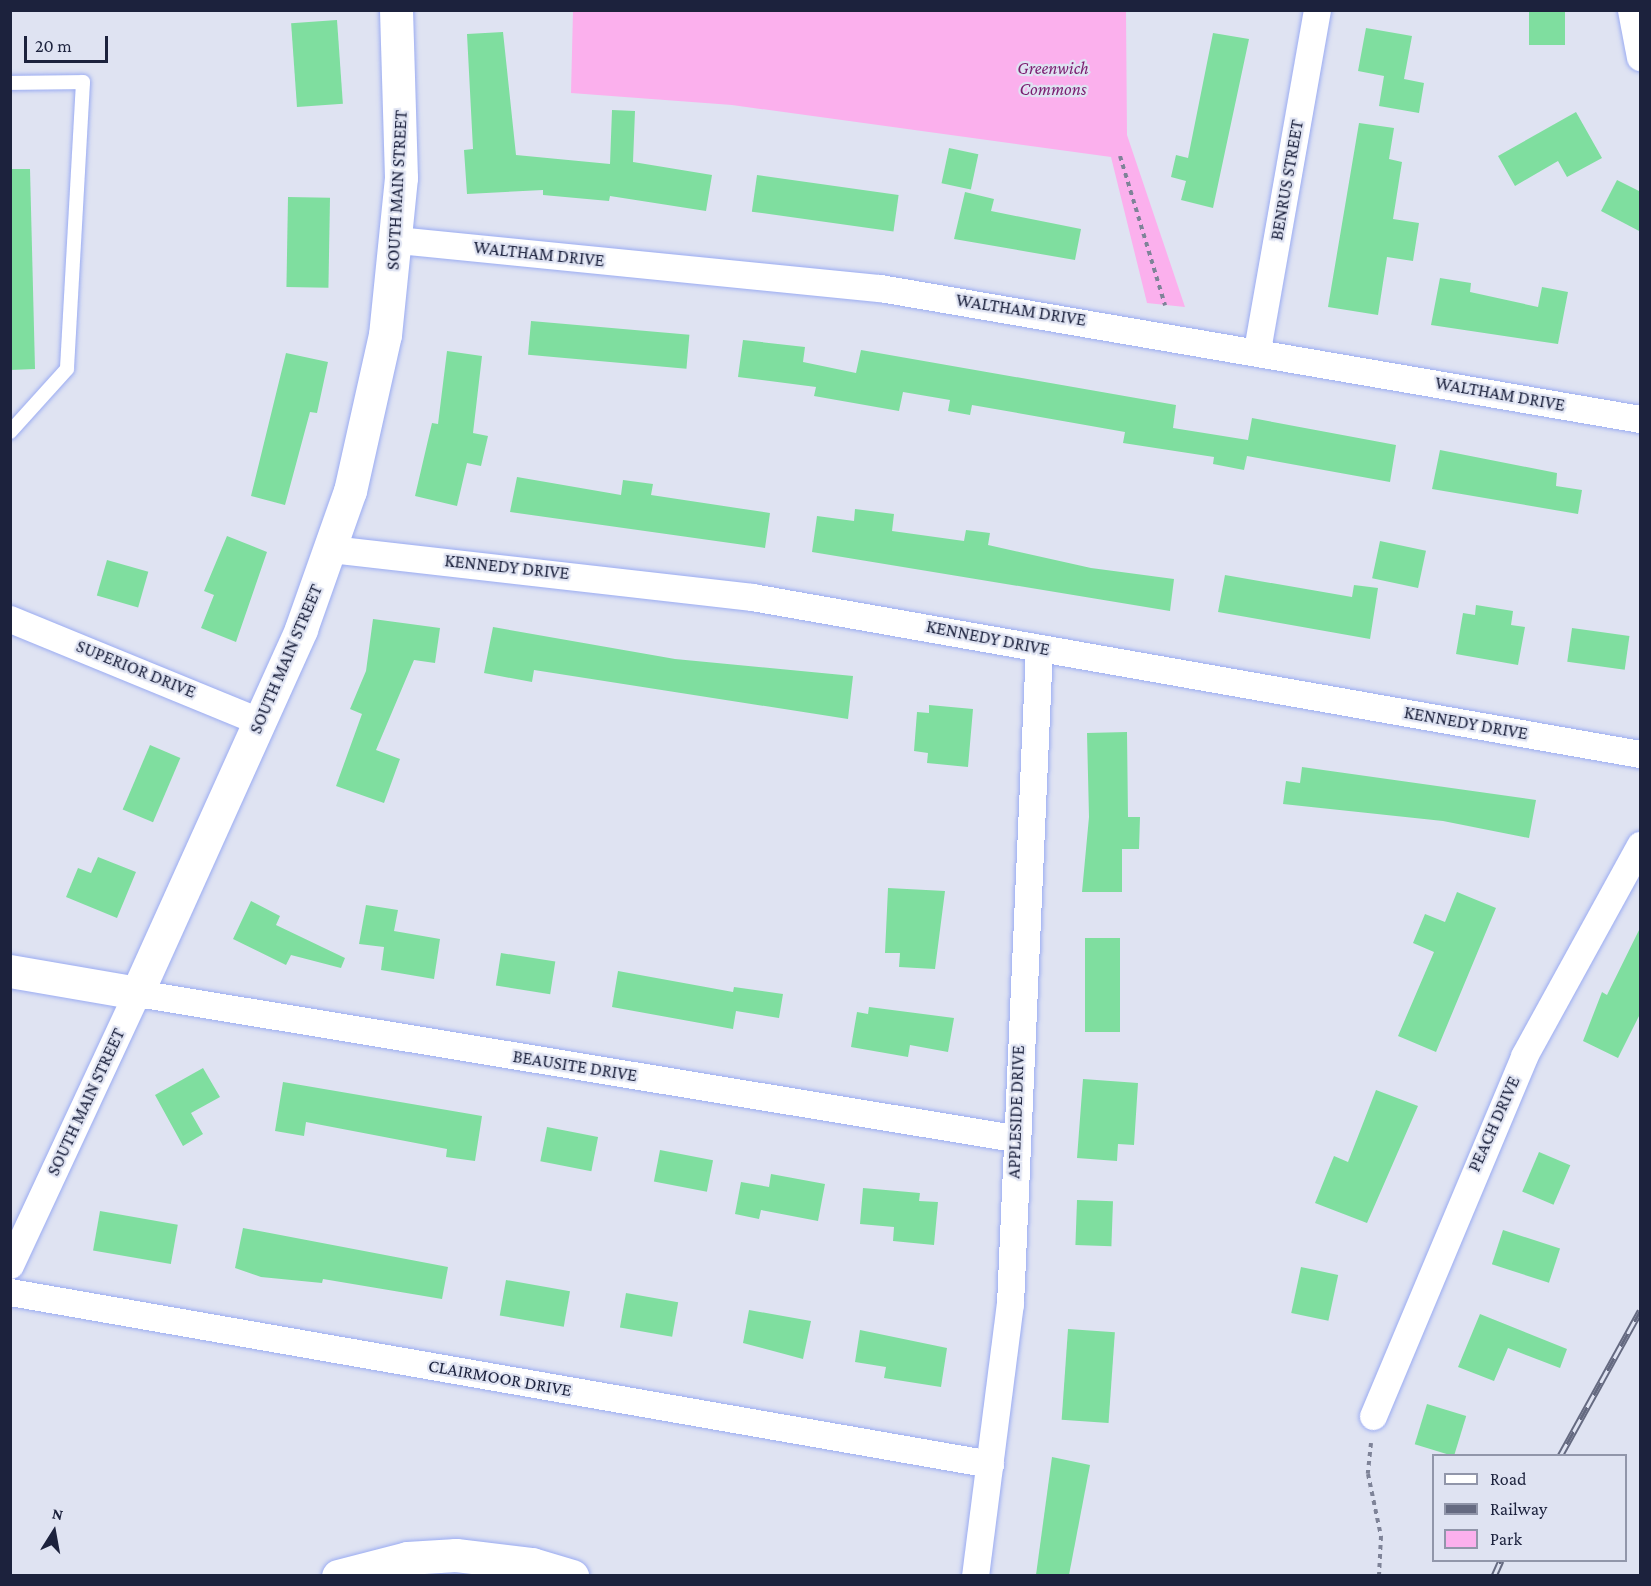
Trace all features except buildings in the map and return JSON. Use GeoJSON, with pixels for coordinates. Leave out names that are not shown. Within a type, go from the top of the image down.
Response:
{"type":"FeatureCollection","features":[{"type":"Feature","properties":{"kind":"main road","name":"SOUTH MAIN STREET"},"geometry":{"type":"LineString","coordinates":[[137,993],[261,722],[331,549],[363,438],[397,240],[403,117],[396,10]]}},
{"type":"Feature","properties":{"kind":"main road"},"geometry":{"type":"LineString","coordinates":[[10,972],[137,993]]}},
{"type":"Feature","properties":{"kind":"main road"},"geometry":{"type":"LineString","coordinates":[[338,1575],[407,1558],[456,1555],[532,1564],[572,1575]]}},
{"type":"Feature","properties":{"kind":"street","name":"BENRUS STREET"},"geometry":{"type":"LineString","coordinates":[[1257,350],[1317,10]]}},
{"type":"Feature","properties":{"kind":"street"},"geometry":{"type":"LineString","coordinates":[[1632,10],[1641,57]]}},
{"type":"Feature","properties":{"kind":"street","name":"WALTHAM DRIVE"},"geometry":{"type":"LineString","coordinates":[[397,240],[880,288],[1257,350],[1641,419]]}},
{"type":"Feature","properties":{"kind":"street","name":"KENNEDY DRIVE"},"geometry":{"type":"LineString","coordinates":[[331,549],[752,597],[1641,754]]}},
{"type":"Feature","properties":{"kind":"street","name":"SUPERIOR DRIVE"},"geometry":{"type":"LineString","coordinates":[[10,619],[261,722]]}},
{"type":"Feature","properties":{"kind":"street","name":"APPLESIDE DRIVE"},"geometry":{"type":"LineString","coordinates":[[975,1575],[1010,1304],[1014,1138],[1039,648]]}},
{"type":"Feature","properties":{"kind":"street","name":"PEACH DRIVE"},"geometry":{"type":"LineString","coordinates":[[1373,1416],[1524,1056],[1641,845]]}},
{"type":"Feature","properties":{"kind":"street","name":"BEAUSITE DRIVE"},"geometry":{"type":"LineString","coordinates":[[137,993],[1014,1138]]}},
{"type":"Feature","properties":{"kind":"street","name":"SOUTH MAIN STREET"},"geometry":{"type":"LineString","coordinates":[[10,1265],[137,993]]}},
{"type":"Feature","properties":{"kind":"street","name":"CLAIRMOOR DRIVE"},"geometry":{"type":"LineString","coordinates":[[10,1292],[990,1464]]}},
{"type":"Feature","properties":{"kind":"lane"},"geometry":{"type":"LineString","coordinates":[[10,83],[83,82],[67,369],[10,432]]}},
{"type":"Feature","properties":{"kind":"path"},"geometry":{"type":"LineString","coordinates":[[1120,156],[1165,305]]}},
{"type":"Feature","properties":{"kind":"path"},"geometry":{"type":"LineString","coordinates":[[1373,1416],[1368,1474],[1381,1536],[1378,1575]]}},
{"type":"Feature","properties":{"kind":"green space","name":"Greenwich Commons"},"geometry":{"type":"Polygon","coordinates":[[[573,11],[1126,11],[1127,135],[1185,307],[1147,303],[1111,157],[732,105],[571,93],[573,11]]]}},
{"type":"Feature","properties":{"kind":"railway"},"geometry":{"type":"LineString","coordinates":[[1561,1454],[1640,1311]]}},
{"type":"Feature","properties":{"kind":"railway"},"geometry":{"type":"LineString","coordinates":[[1494,1576],[1500,1562]]}}]}
